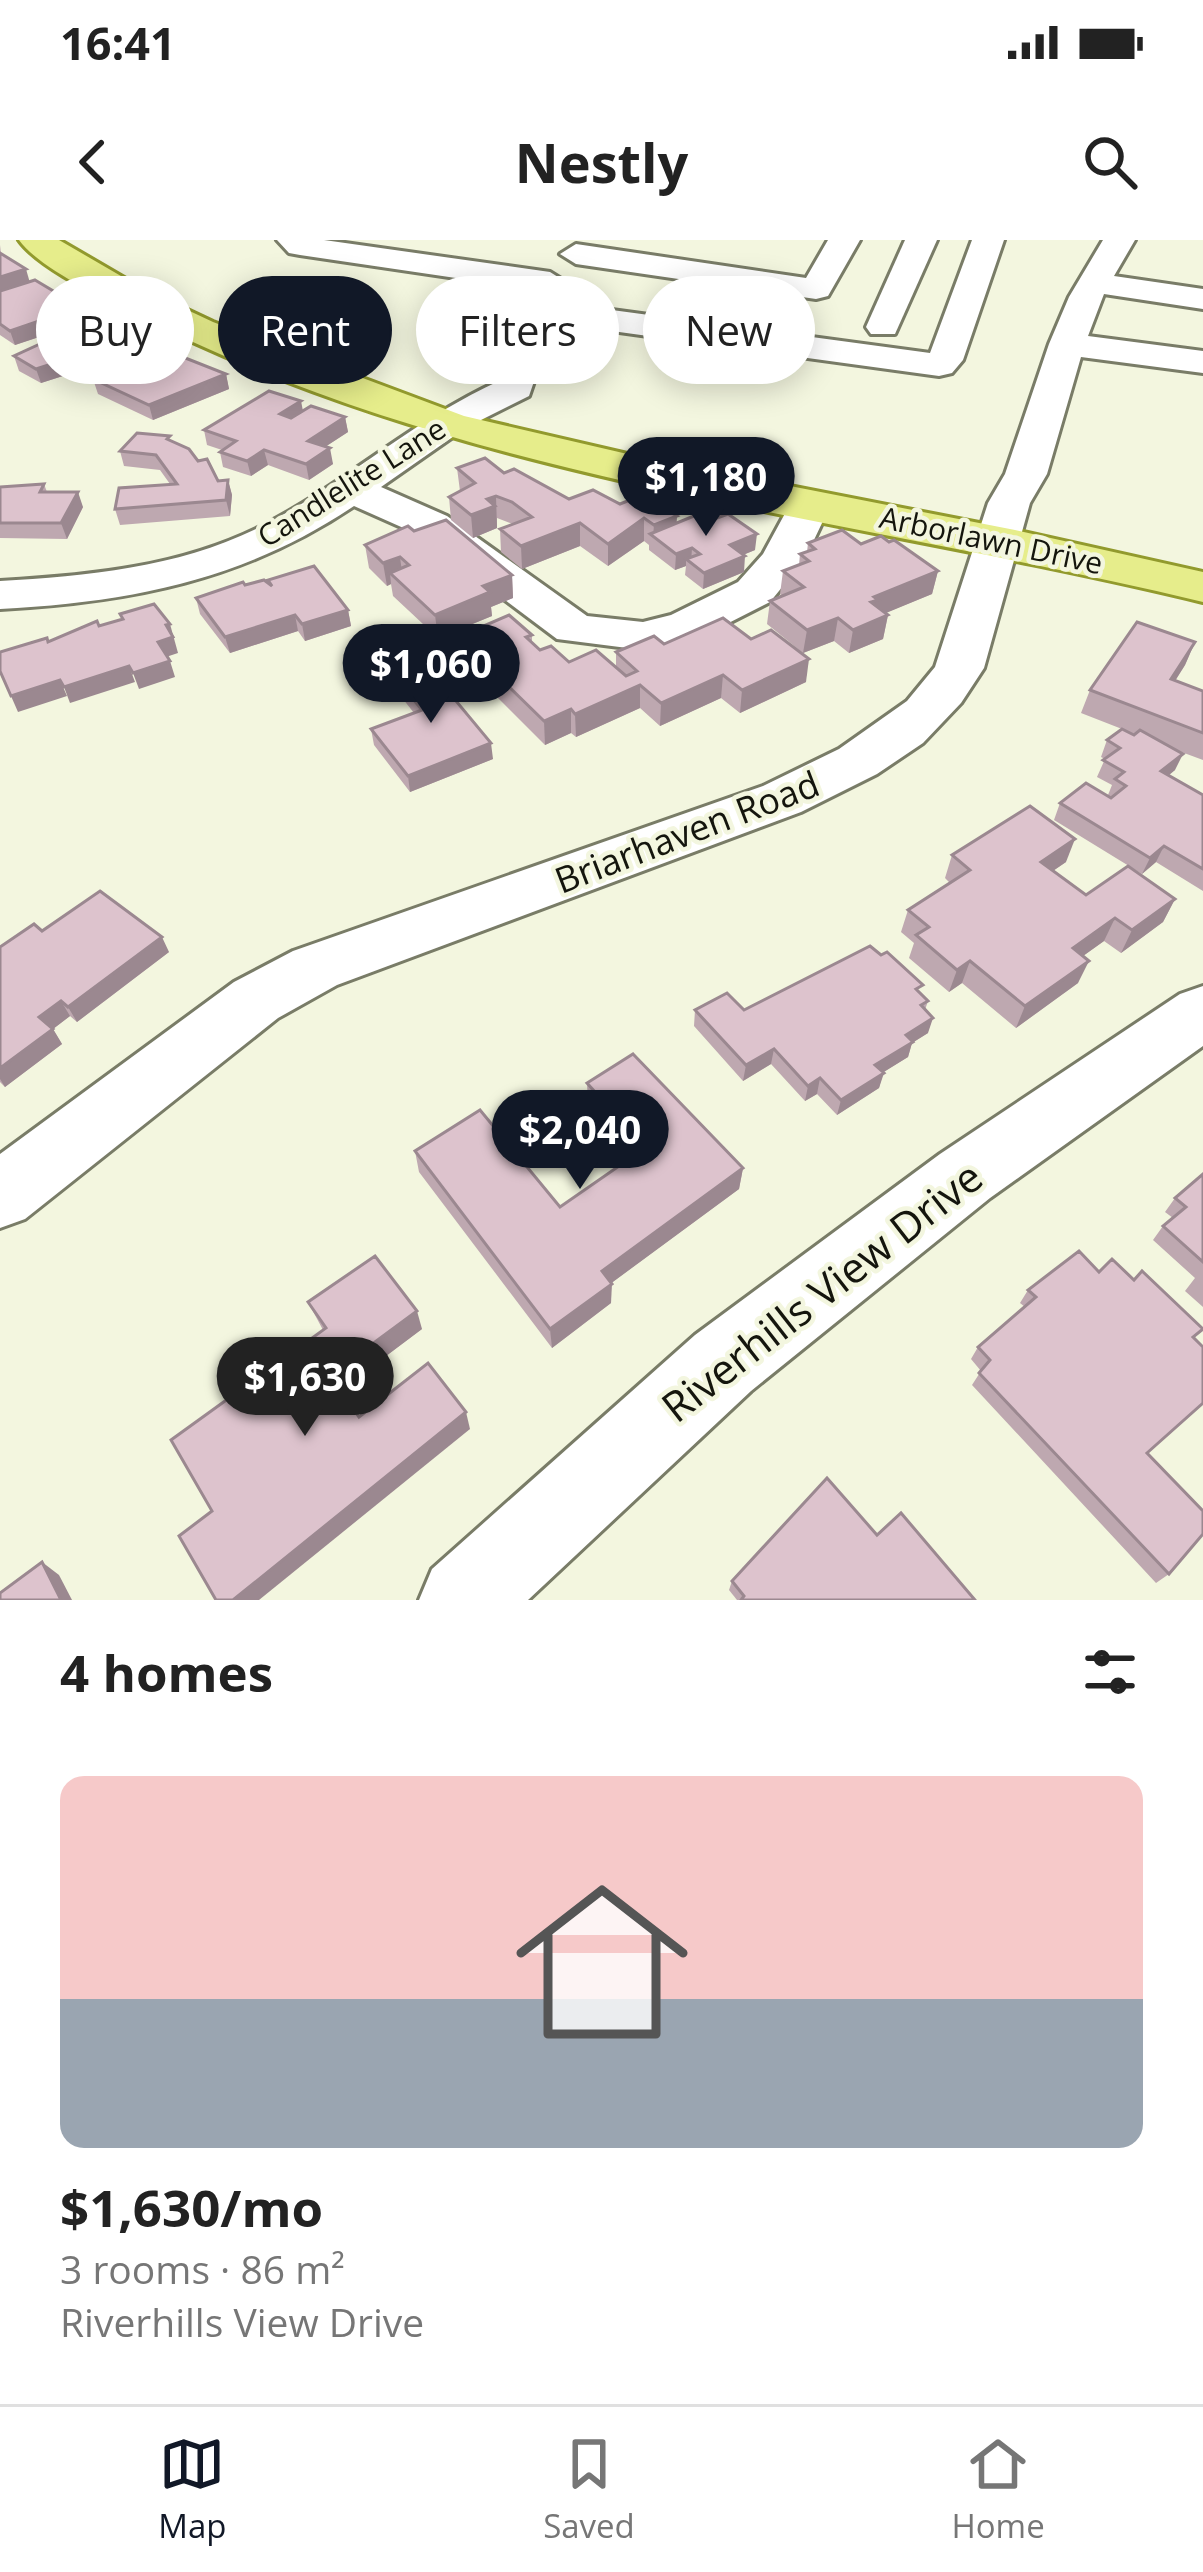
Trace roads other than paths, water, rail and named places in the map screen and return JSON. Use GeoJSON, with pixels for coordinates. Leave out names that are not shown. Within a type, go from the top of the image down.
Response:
{"type":"FeatureCollection","features":[{"type":"Feature","properties":{"kind":"main road","name":"Arborlawn Drive"},"geometry":{"type":"LineString","coordinates":[[36,240],[130,299],[259,356],[446,424],[678,479],[810,504],[1005,522],[1126,526]]}},
{"type":"Feature","properties":{"kind":"main road","name":"Arborlawn Drive"},"geometry":{"type":"LineString","coordinates":[[102,240],[178,280],[288,328],[488,399],[1005,522],[1203,587]]}},
{"type":"Feature","properties":{"kind":"street"},"geometry":{"type":"LineString","coordinates":[[292,240],[300,246],[444,276]]}},
{"type":"Feature","properties":{"kind":"street"},"geometry":{"type":"LineString","coordinates":[[561,276],[583,247],[816,289],[844,240]]}},
{"type":"Feature","properties":{"kind":"street"},"geometry":{"type":"LineString","coordinates":[[883,327],[921,240]]}},
{"type":"Feature","properties":{"kind":"street"},"geometry":{"type":"LineString","coordinates":[[619,310],[927,366],[945,360],[988,240]]}},
{"type":"Feature","properties":{"kind":"street","name":"Briarhaven Road"},"geometry":{"type":"LineString","coordinates":[[0,1196],[256,1000],[315,968],[699,832],[824,781],[880,749],[946,692],[959,668],[1067,344],[1119,240]]}},
{"type":"Feature","properties":{"kind":"street"},"geometry":{"type":"LineString","coordinates":[[1094,283],[1203,299]]}},
{"type":"Feature","properties":{"kind":"street"},"geometry":{"type":"LineString","coordinates":[[619,304],[953,336]]}},
{"type":"Feature","properties":{"kind":"street"},"geometry":{"type":"LineString","coordinates":[[1067,344],[1203,362]]}},
{"type":"Feature","properties":{"kind":"street","name":"Candlelite Lane"},"geometry":{"type":"LineString","coordinates":[[0,595],[48,593],[177,570],[278,536],[446,424],[517,384]]}},
{"type":"Feature","properties":{"kind":"street"},"geometry":{"type":"LineString","coordinates":[[349,488],[432,525],[574,629],[643,636],[686,626],[754,592],[783,559],[810,504]]}},
{"type":"Feature","properties":{"kind":"street","name":"Riverhills View Drive"},"geometry":{"type":"LineString","coordinates":[[464,1600],[722,1363],[965,1176],[1203,1012]]}}]}
